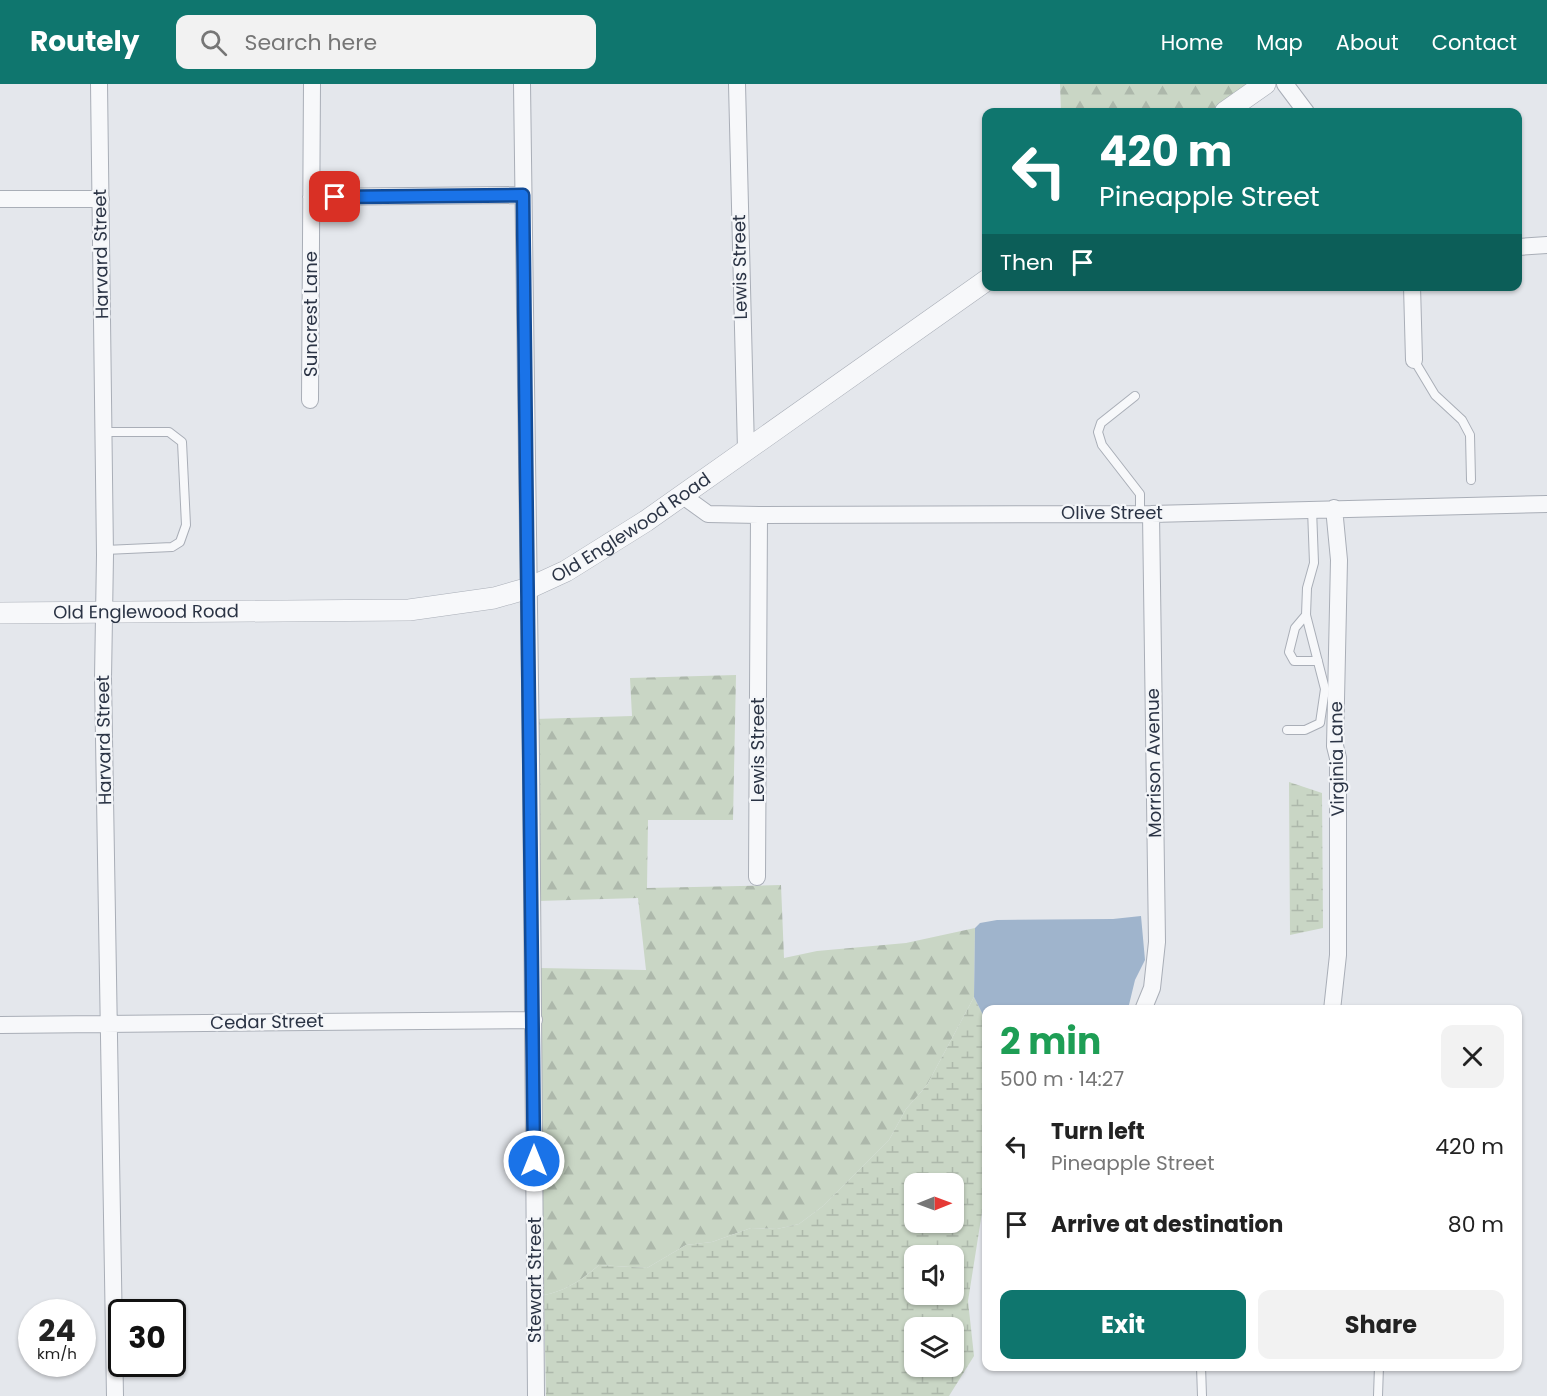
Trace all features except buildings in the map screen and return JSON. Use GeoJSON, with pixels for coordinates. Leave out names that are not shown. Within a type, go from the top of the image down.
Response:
{"type":"FeatureCollection","features":[{"type":"Feature","properties":{"kind":"street","name":"Harvard Street"},"geometry":{"type":"LineString","coordinates":[[99,84],[108,1025],[115,1396]]}},
{"type":"Feature","properties":{"kind":"street","name":"Suncrest Lane"},"geometry":{"type":"LineString","coordinates":[[310,400],[312,84]]}},
{"type":"Feature","properties":{"kind":"street","name":"Stewart Street"},"geometry":{"type":"LineString","coordinates":[[522,84],[534,1020],[536,1396]]}},
{"type":"Feature","properties":{"kind":"street","name":"Lewis Street"},"geometry":{"type":"LineString","coordinates":[[737,84],[746,450]]}},
{"type":"Feature","properties":{"kind":"street"},"geometry":{"type":"LineString","coordinates":[[1231,108],[1265,84]]}},
{"type":"Feature","properties":{"kind":"street"},"geometry":{"type":"LineString","coordinates":[[1285,84],[1303,108]]}},
{"type":"Feature","properties":{"kind":"street"},"geometry":{"type":"LineString","coordinates":[[311,197],[523,195]]}},
{"type":"Feature","properties":{"kind":"street"},"geometry":{"type":"LineString","coordinates":[[0,199],[100,200]]}},
{"type":"Feature","properties":{"kind":"street"},"geometry":{"type":"LineString","coordinates":[[1522,247],[1547,245]]}},
{"type":"Feature","properties":{"kind":"street","name":"Old Englewood Road"},"geometry":{"type":"LineString","coordinates":[[0,613],[409,610],[494,598],[528,588],[566,571],[683,496],[982,284]]}},
{"type":"Feature","properties":{"kind":"street"},"geometry":{"type":"LineString","coordinates":[[1412,291],[1414,360]]}},
{"type":"Feature","properties":{"kind":"street","name":"Olive Street"},"geometry":{"type":"LineString","coordinates":[[683,496],[708,514],[759,515],[1146,514],[1547,504]]}},
{"type":"Feature","properties":{"kind":"street","name":"Virginia Lane"},"geometry":{"type":"LineString","coordinates":[[1333,1005],[1338,955],[1338,758],[1335,746],[1339,560],[1334,508]]}},
{"type":"Feature","properties":{"kind":"street","name":"Morrison Avenue"},"geometry":{"type":"LineString","coordinates":[[1145,1005],[1152,988],[1157,942],[1146,514]]}},
{"type":"Feature","properties":{"kind":"street","name":"Lewis Street"},"geometry":{"type":"LineString","coordinates":[[757,877],[759,515]]}},
{"type":"Feature","properties":{"kind":"street","name":"Cedar Street"},"geometry":{"type":"LineString","coordinates":[[0,1025],[534,1020]]}},
{"type":"Feature","properties":{"kind":"lane"},"geometry":{"type":"LineString","coordinates":[[1414,360],[1435,395],[1462,420],[1470,435],[1471,480]]}},
{"type":"Feature","properties":{"kind":"lane"},"geometry":{"type":"LineString","coordinates":[[1135,396],[1101,423],[1098,432],[1102,445],[1140,494],[1146,514]]}},
{"type":"Feature","properties":{"kind":"lane"},"geometry":{"type":"LineString","coordinates":[[104,432],[169,432],[182,442],[186,525],[180,542],[172,547],[105,550]]}},
{"type":"Feature","properties":{"kind":"lane"},"geometry":{"type":"LineString","coordinates":[[1287,730],[1305,730],[1320,723],[1325,689],[1306,615],[1307,588],[1314,563],[1311,509]]}},
{"type":"Feature","properties":{"kind":"lane"},"geometry":{"type":"LineString","coordinates":[[1306,615],[1295,628],[1288,652],[1294,661],[1318,661]]}},
{"type":"Feature","properties":{"kind":"lane"},"geometry":{"type":"LineString","coordinates":[[1201,1371],[1202,1396]]}},
{"type":"Feature","properties":{"kind":"lane"},"geometry":{"type":"LineString","coordinates":[[1378,1396],[1379,1371]]}},
{"type":"Feature","properties":{"kind":"green space"},"geometry":{"type":"Polygon","coordinates":[[[1060,84],[1251,84],[1217,108],[1061,108],[1060,84]]]}},
{"type":"Feature","properties":{"kind":"green space"},"geometry":{"type":"Polygon","coordinates":[[[736,675],[733,820],[648,820],[647,888],[781,885],[784,958],[817,951],[906,943],[975,928],[974,997],[927,1085],[906,1109],[889,1140],[823,1206],[799,1224],[777,1229],[751,1228],[712,1242],[686,1245],[647,1268],[599,1265],[574,1284],[544,1295],[539,968],[646,970],[638,898],[538,901],[535,719],[632,716],[630,678],[736,675]]]}},
{"type":"Feature","properties":{"kind":"green space"},"geometry":{"type":"Polygon","coordinates":[[[1289,782],[1322,793],[1323,928],[1290,935],[1289,782]]]}},
{"type":"Feature","properties":{"kind":"green space"},"geometry":{"type":"Polygon","coordinates":[[[974,997],[982,1013],[982,1213],[968,1301],[974,1356],[964,1372],[964,1317],[904,1317],[904,1377],[961,1377],[949,1396],[546,1396],[544,1295],[574,1284],[599,1265],[647,1268],[686,1245],[712,1242],[751,1228],[777,1229],[799,1224],[823,1206],[889,1140],[906,1109],[927,1085],[974,997]]]}},
{"type":"Feature","properties":{"kind":"water"},"geometry":{"type":"Polygon","coordinates":[[[1141,916],[1145,960],[1135,980],[1129,1005],[982,1005],[982,1013],[974,997],[975,928],[980,923],[997,920],[1113,919],[1141,916]]]}},
{"type":"Feature","properties":{"kind":"route"},"geometry":{"type":"LineString","coordinates":[[335,197],[523,195],[534,1161]]}}]}
